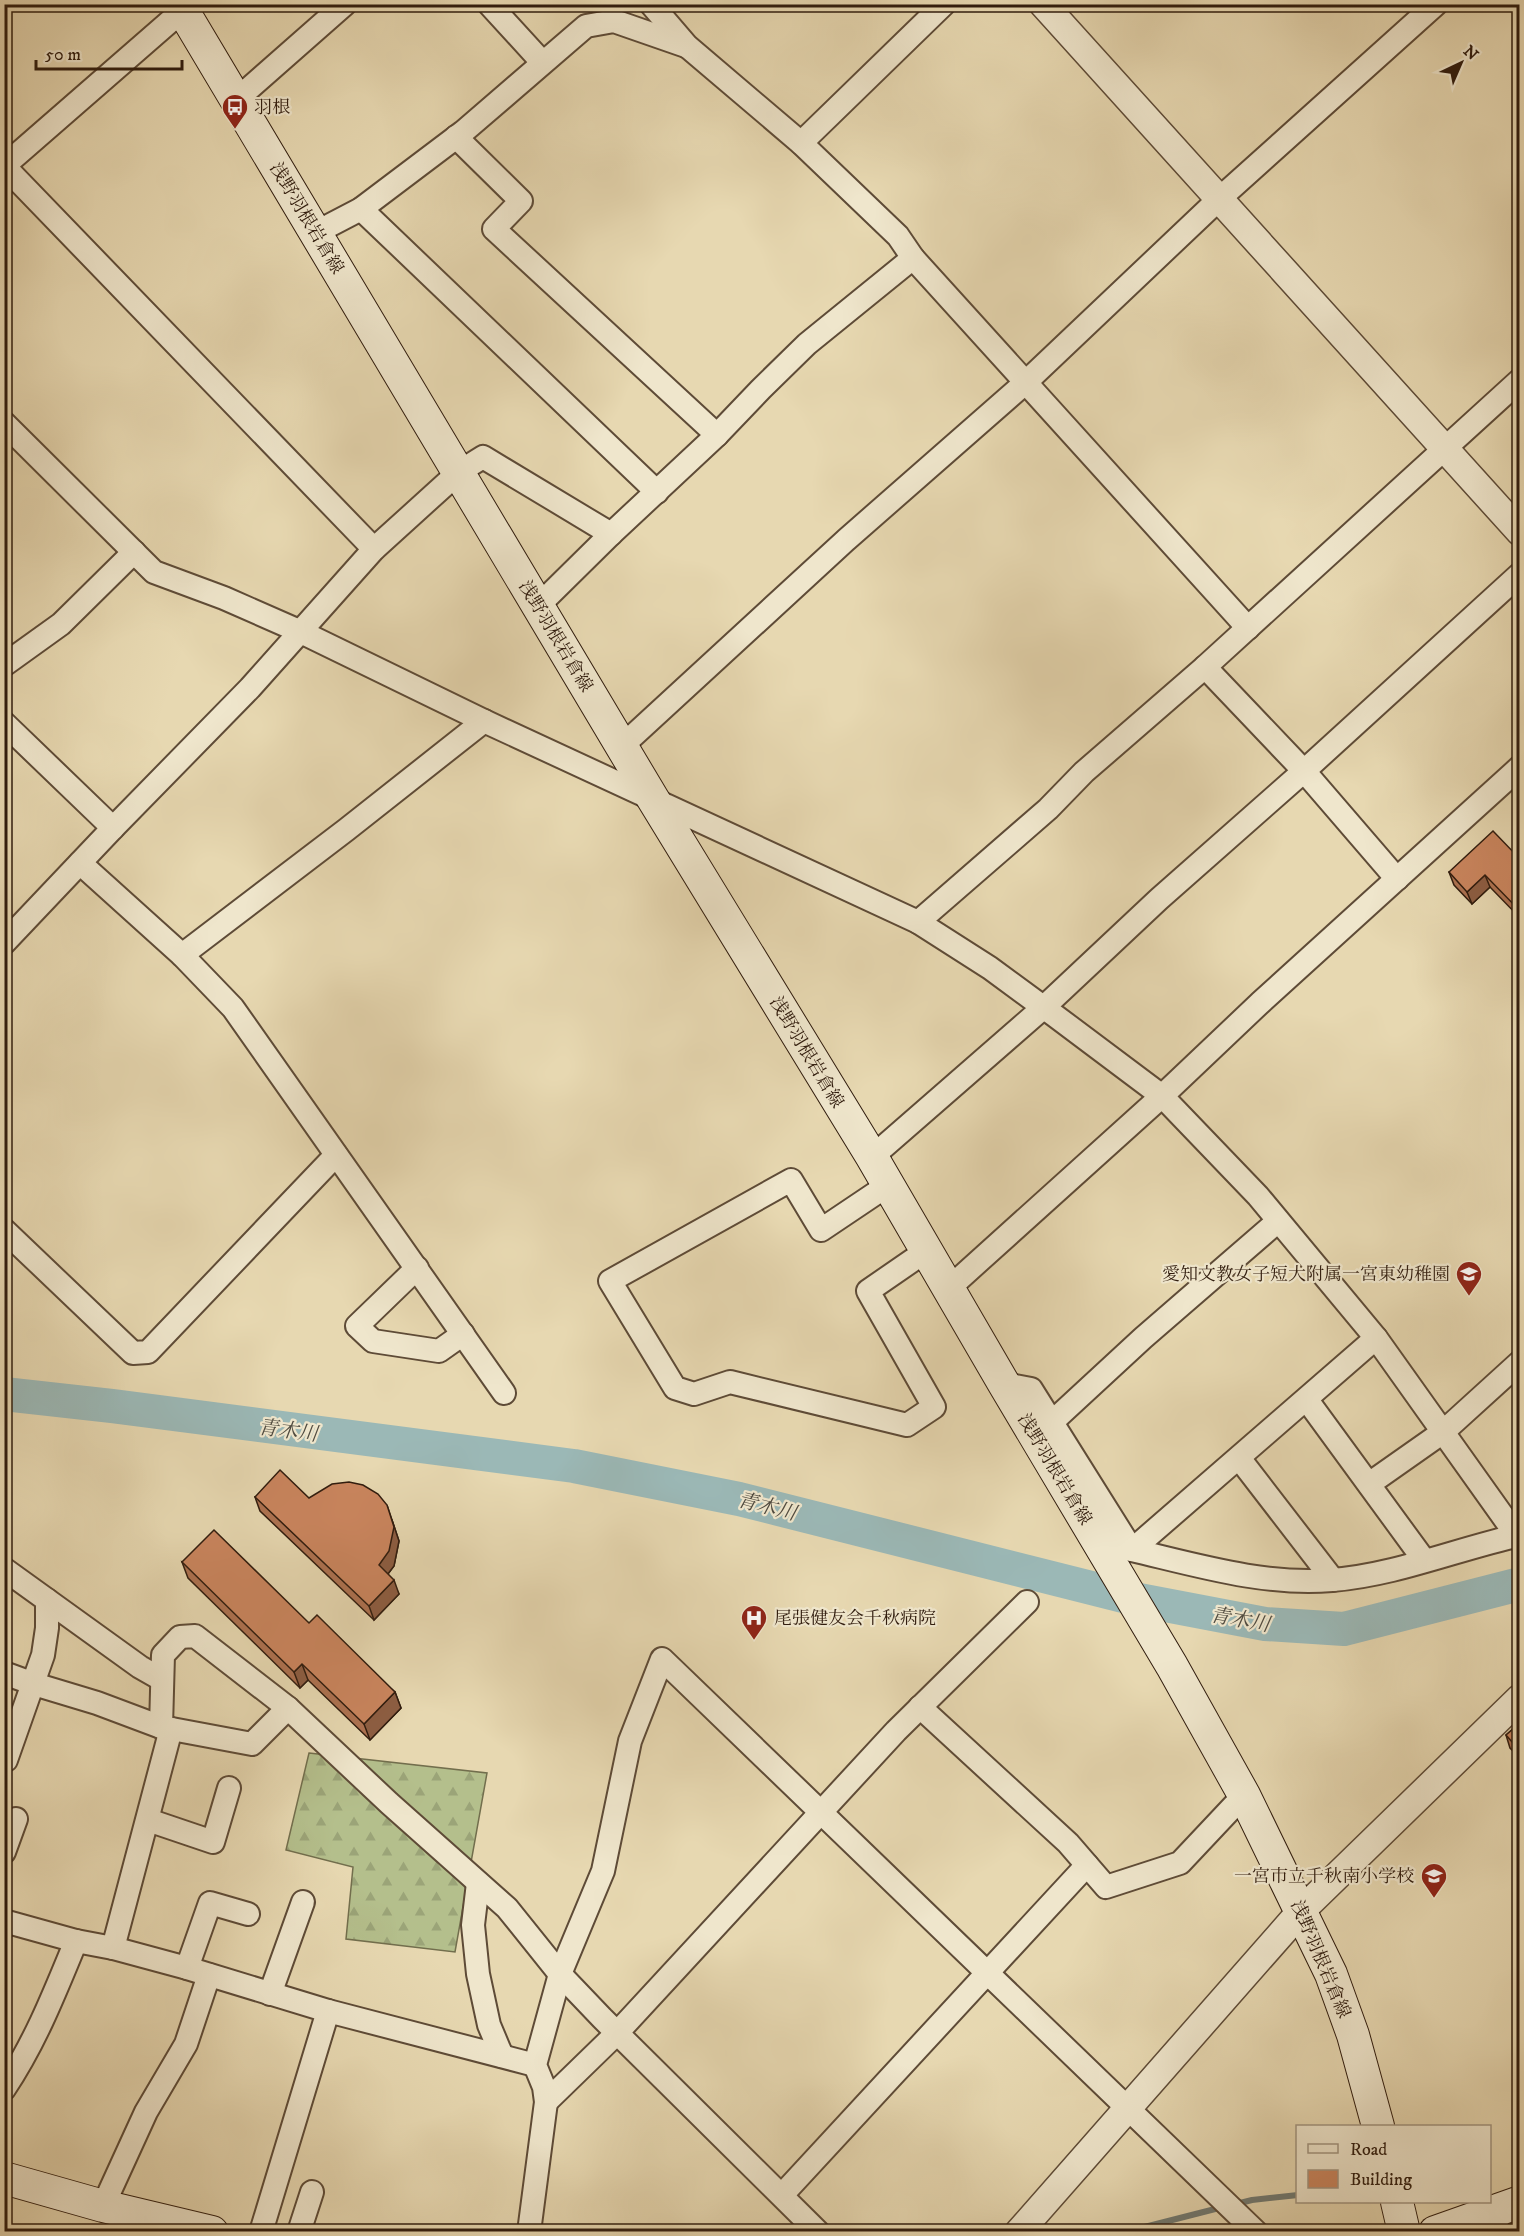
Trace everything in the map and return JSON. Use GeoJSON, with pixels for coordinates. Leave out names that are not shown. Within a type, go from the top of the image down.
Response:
{"type":"FeatureCollection","features":[{"type":"Feature","properties":{"kind":"main road","name":"浅野羽根岩倉線"},"geometry":{"type":"LineString","coordinates":[[181,7],[653,799],[872,1156],[948,1289],[1172,1666],[1244,1796],[1302,1910],[1331,1974],[1353,2036],[1377,2125]]}},
{"type":"Feature","properties":{"kind":"main road"},"geometry":{"type":"LineString","coordinates":[[4,2178],[103,2206],[212,2232]]}},
{"type":"Feature","properties":{"kind":"main road"},"geometry":{"type":"LineString","coordinates":[[1435,2232],[1520,2202]]}},
{"type":"Feature","properties":{"kind":"main road"},"geometry":{"type":"LineString","coordinates":[[1397,2203],[1404,2232]]}},
{"type":"Feature","properties":{"kind":"street"},"geometry":{"type":"LineString","coordinates":[[236,100],[345,4]]}},
{"type":"Feature","properties":{"kind":"street"},"geometry":{"type":"LineString","coordinates":[[651,4],[687,46],[801,143],[898,236],[913,258],[1248,628]]}},
{"type":"Feature","properties":{"kind":"street"},"geometry":{"type":"LineString","coordinates":[[801,143],[944,4]]}},
{"type":"Feature","properties":{"kind":"street"},"geometry":{"type":"LineString","coordinates":[[1043,4],[1520,532]]}},
{"type":"Feature","properties":{"kind":"street"},"geometry":{"type":"LineString","coordinates":[[622,746],[846,540],[1025,383],[1218,200],[1436,4]]}},
{"type":"Feature","properties":{"kind":"street"},"geometry":{"type":"LineString","coordinates":[[494,6],[542,63]]}},
{"type":"Feature","properties":{"kind":"street"},"geometry":{"type":"LineString","coordinates":[[181,7],[5,166],[374,549]]}},
{"type":"Feature","properties":{"kind":"street"},"geometry":{"type":"LineString","coordinates":[[315,232],[361,209],[456,137],[586,26],[614,21],[687,46]]}},
{"type":"Feature","properties":{"kind":"street"},"geometry":{"type":"LineString","coordinates":[[456,137],[521,201],[494,229],[717,435]]}},
{"type":"Feature","properties":{"kind":"street"},"geometry":{"type":"LineString","coordinates":[[361,209],[657,492]]}},
{"type":"Feature","properties":{"kind":"street"},"geometry":{"type":"LineString","coordinates":[[538,606],[717,435],[807,344],[913,258]]}},
{"type":"Feature","properties":{"kind":"street"},"geometry":{"type":"LineString","coordinates":[[918,922],[1048,809],[1084,772],[1205,667],[1520,380]]}},
{"type":"Feature","properties":{"kind":"street"},"geometry":{"type":"LineString","coordinates":[[4,423],[154,572],[224,598],[299,631],[484,721],[918,922],[1044,1007],[1162,1096],[1258,1196],[1376,1338],[1518,1535],[1377,1574],[1306,1582],[1258,1576],[1132,1550],[1031,1389],[1011,1396]]}},
{"type":"Feature","properties":{"kind":"street"},"geometry":{"type":"LineString","coordinates":[[4,944],[80,862],[250,688],[374,549],[459,472],[483,457],[611,534]]}},
{"type":"Feature","properties":{"kind":"street"},"geometry":{"type":"LineString","coordinates":[[4,665],[61,624],[134,552]]}},
{"type":"Feature","properties":{"kind":"street"},"geometry":{"type":"LineString","coordinates":[[872,1156],[1044,1007],[1159,899],[1304,771],[1520,574]]}},
{"type":"Feature","properties":{"kind":"street"},"geometry":{"type":"LineString","coordinates":[[1205,667],[1304,771],[1397,879]]}},
{"type":"Feature","properties":{"kind":"street"},"geometry":{"type":"LineString","coordinates":[[182,955],[346,831],[484,721]]}},
{"type":"Feature","properties":{"kind":"street"},"geometry":{"type":"LineString","coordinates":[[4,723],[113,828]]}},
{"type":"Feature","properties":{"kind":"street"},"geometry":{"type":"LineString","coordinates":[[948,1289],[1520,767]]}},
{"type":"Feature","properties":{"kind":"street"},"geometry":{"type":"LineString","coordinates":[[80,862],[182,955],[233,1008],[504,1393]]}},
{"type":"Feature","properties":{"kind":"street"},"geometry":{"type":"LineString","coordinates":[[4,1230],[133,1353],[148,1352],[336,1155]]}},
{"type":"Feature","properties":{"kind":"street"},"geometry":{"type":"LineString","coordinates":[[888,1185],[821,1230],[791,1180],[610,1281],[675,1388],[693,1394],[730,1382],[907,1425],[934,1407],[868,1291],[926,1251]]}},
{"type":"Feature","properties":{"kind":"street"},"geometry":{"type":"LineString","coordinates":[[1051,1423],[1143,1338],[1278,1221]]}},
{"type":"Feature","properties":{"kind":"street"},"geometry":{"type":"LineString","coordinates":[[417,1268],[357,1326],[373,1341],[439,1351],[463,1334]]}},
{"type":"Feature","properties":{"kind":"street"},"geometry":{"type":"LineString","coordinates":[[1132,1550],[1376,1338]]}},
{"type":"Feature","properties":{"kind":"street"},"geometry":{"type":"LineString","coordinates":[[1369,1484],[1443,1432],[1520,1362]]}},
{"type":"Feature","properties":{"kind":"street"},"geometry":{"type":"LineString","coordinates":[[1306,1400],[1424,1560]]}},
{"type":"Feature","properties":{"kind":"street"},"geometry":{"type":"LineString","coordinates":[[1239,1458],[1333,1580]]}},
{"type":"Feature","properties":{"kind":"street"},"geometry":{"type":"LineString","coordinates":[[4,1569],[140,1667],[161,1679]]}},
{"type":"Feature","properties":{"kind":"street"},"geometry":{"type":"LineString","coordinates":[[6,1761],[43,1654],[47,1628],[47,1600]]}},
{"type":"Feature","properties":{"kind":"street"},"geometry":{"type":"LineString","coordinates":[[546,2102],[617,2033],[920,1707],[1027,1602]]}},
{"type":"Feature","properties":{"kind":"street"},"geometry":{"type":"LineString","coordinates":[[113,1948],[148,1820],[166,1728],[161,1679],[163,1655],[180,1637],[195,1636],[288,1708],[507,1908],[560,1974],[818,2232]]}},
{"type":"Feature","properties":{"kind":"street"},"geometry":{"type":"LineString","coordinates":[[529,2232],[546,2102],[544,2086],[535,2065],[560,1974],[603,1871],[630,1741],[662,1659],[1256,2232]]}},
{"type":"Feature","properties":{"kind":"street"},"geometry":{"type":"LineString","coordinates":[[4,1672],[166,1728],[252,1744],[288,1708]]}},
{"type":"Feature","properties":{"kind":"street"},"geometry":{"type":"LineString","coordinates":[[1019,2232],[1302,1910],[1520,1698]]}},
{"type":"Feature","properties":{"kind":"street"},"geometry":{"type":"LineString","coordinates":[[920,1707],[1068,1844],[1106,1887],[1180,1863],[1244,1796]]}},
{"type":"Feature","properties":{"kind":"street"},"geometry":{"type":"LineString","coordinates":[[148,1820],[213,1842],[229,1788]]}},
{"type":"Feature","properties":{"kind":"street"},"geometry":{"type":"LineString","coordinates":[[4,1852],[16,1819]]}},
{"type":"Feature","properties":{"kind":"street"},"geometry":{"type":"LineString","coordinates":[[782,2195],[1087,1865]]}},
{"type":"Feature","properties":{"kind":"street"},"geometry":{"type":"LineString","coordinates":[[478,1883],[472,1925],[478,1974],[489,2025],[502,2056]]}},
{"type":"Feature","properties":{"kind":"street"},"geometry":{"type":"LineString","coordinates":[[270,1994],[303,1902]]}},
{"type":"Feature","properties":{"kind":"street"},"geometry":{"type":"LineString","coordinates":[[103,2206],[146,2112],[186,2044],[210,1903],[248,1914]]}},
{"type":"Feature","properties":{"kind":"street"},"geometry":{"type":"LineString","coordinates":[[4,1921],[198,1971],[328,2011],[535,2065]]}},
{"type":"Feature","properties":{"kind":"street"},"geometry":{"type":"LineString","coordinates":[[4,2089],[17,2070],[51,2002],[76,1941]]}},
{"type":"Feature","properties":{"kind":"street"},"geometry":{"type":"LineString","coordinates":[[261,2232],[328,2011]]}},
{"type":"Feature","properties":{"kind":"street"},"geometry":{"type":"LineString","coordinates":[[300,2232],[312,2192]]}},
{"type":"Feature","properties":{"kind":"street"},"geometry":{"type":"LineString","coordinates":[[1473,2218],[1501,2232]]}},
{"type":"Feature","properties":{"kind":"green space"},"geometry":{"type":"Polygon","coordinates":[[[309,1753],[487,1773],[455,1952],[346,1939],[353,1867],[286,1850],[309,1753]]]}},
{"type":"Feature","properties":{"kind":"building"},"geometry":{"type":"Polygon","coordinates":[[[1520,803],[1520,814],[1514,808],[1520,803]]]}},
{"type":"Feature","properties":{"kind":"building"},"geometry":{"type":"Polygon","coordinates":[[[1493,831],[1520,859],[1520,911],[1485,875],[1467,892],[1449,872],[1493,831]]]}},
{"type":"Feature","properties":{"kind":"building"},"geometry":{"type":"Polygon","coordinates":[[[280,1470],[309,1498],[332,1484],[349,1482],[363,1485],[378,1494],[387,1505],[394,1527],[389,1551],[379,1565],[394,1580],[369,1606],[255,1497],[280,1470]]]}},
{"type":"Feature","properties":{"kind":"building"},"geometry":{"type":"Polygon","coordinates":[[[214,1530],[309,1623],[317,1615],[395,1692],[364,1724],[302,1664],[294,1672],[182,1562],[214,1530]]]}},
{"type":"Feature","properties":{"kind":"building"},"geometry":{"type":"Polygon","coordinates":[[[1520,1723],[1520,1751],[1506,1735],[1520,1723]]]}},
{"type":"Feature","properties":{"kind":"waterway","name":"青木川"},"geometry":{"type":"LineString","coordinates":[[4,1394],[574,1466],[739,1499],[1139,1600],[1265,1624],[1344,1629],[1520,1584]]}},
{"type":"Feature","properties":{"kind":"waterway"},"geometry":{"type":"LineString","coordinates":[[1236,2204],[1296,2195]]}},
{"type":"Feature","properties":{"kind":"waterway"},"geometry":{"type":"LineString","coordinates":[[1125,2232],[1223,2207]]}},
{"type":"Feature","properties":{"kind":"waterway"},"geometry":{"type":"LineString","coordinates":[[1503,2223],[1520,2229]]}},
{"type":"Feature","properties":{"kind":"place","name":"羽根"},"geometry":{"type":"Point","coordinates":[235,130]}},
{"type":"Feature","properties":{"kind":"place","name":"愛知文教女子短大附属一宮東幼稚園"},"geometry":{"type":"Point","coordinates":[1469,1297]}},
{"type":"Feature","properties":{"kind":"place","name":"尾張健友会千秋病院"},"geometry":{"type":"Point","coordinates":[754,1641]}},
{"type":"Feature","properties":{"kind":"place","name":"一宮市立千秋南小学校"},"geometry":{"type":"Point","coordinates":[1434,1899]}}]}
